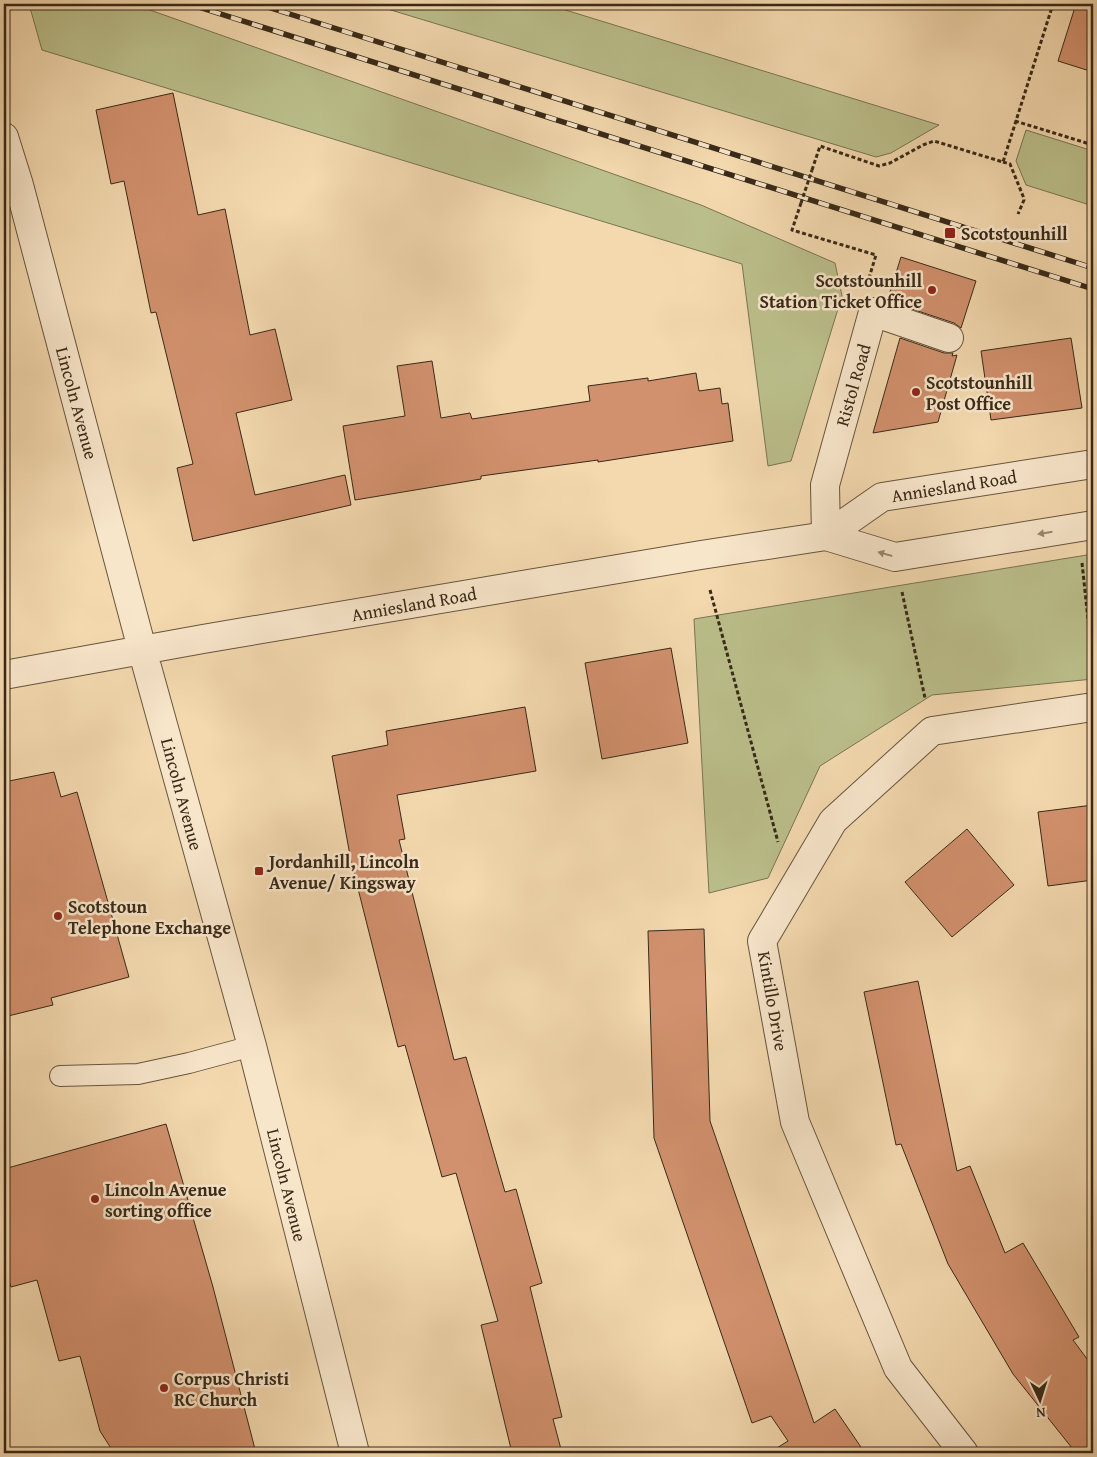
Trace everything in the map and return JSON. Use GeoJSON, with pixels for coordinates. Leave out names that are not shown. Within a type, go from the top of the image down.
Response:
{"type":"FeatureCollection","features":[{"type":"Feature","properties":{"kind":"street","name":"Lincoln Avenue"},"geometry":{"type":"LineString","coordinates":[[4,137],[11,186],[252,1046],[355,1453]]}},
{"type":"Feature","properties":{"kind":"street","name":"Ristol Road"},"geometry":{"type":"LineString","coordinates":[[826,536],[825,485],[873,312],[949,338]]}},
{"type":"Feature","properties":{"kind":"street","name":"Anniesland Road"},"geometry":{"type":"LineString","coordinates":[[826,536],[882,497],[1093,464]]}},
{"type":"Feature","properties":{"kind":"street","name":"Anniesland Road"},"geometry":{"type":"LineString","coordinates":[[4,675],[142,649],[701,555],[826,536],[894,557],[1086,526]]}},
{"type":"Feature","properties":{"kind":"street"},"geometry":{"type":"LineString","coordinates":[[932,731],[1093,708]]}},
{"type":"Feature","properties":{"kind":"street","name":"Kintillo Drive"},"geometry":{"type":"LineString","coordinates":[[932,731],[833,821],[762,941],[795,1122],[898,1368],[964,1453]]}},
{"type":"Feature","properties":{"kind":"lane"},"geometry":{"type":"LineString","coordinates":[[60,1076],[138,1074],[252,1046]]}},
{"type":"Feature","properties":{"kind":"path"},"geometry":{"type":"LineString","coordinates":[[1003,162],[1052,4]]}},
{"type":"Feature","properties":{"kind":"path"},"geometry":{"type":"LineString","coordinates":[[1015,121],[1093,145]]}},
{"type":"Feature","properties":{"kind":"path"},"geometry":{"type":"LineString","coordinates":[[876,255],[792,230],[820,146],[879,166],[934,141],[1010,164],[1024,200],[1018,214]]}},
{"type":"Feature","properties":{"kind":"path"},"geometry":{"type":"LineString","coordinates":[[1086,526],[1093,666]]}},
{"type":"Feature","properties":{"kind":"path"},"geometry":{"type":"LineString","coordinates":[[701,555],[792,891]]}},
{"type":"Feature","properties":{"kind":"path"},"geometry":{"type":"LineString","coordinates":[[894,557],[932,731]]}},
{"type":"Feature","properties":{"kind":"green space"},"geometry":{"type":"Polygon","coordinates":[[[29,4],[133,4],[701,205],[835,263],[842,296],[791,461],[768,466],[742,264],[42,50],[29,4]]]}},
{"type":"Feature","properties":{"kind":"green space"},"geometry":{"type":"Polygon","coordinates":[[[371,4],[546,4],[939,125],[891,153],[876,157],[371,4]]]}},
{"type":"Feature","properties":{"kind":"green space"},"geometry":{"type":"Polygon","coordinates":[[[1026,130],[1093,151],[1093,206],[1026,185],[1016,161],[1026,130]]]}},
{"type":"Feature","properties":{"kind":"green space"},"geometry":{"type":"Polygon","coordinates":[[[1093,554],[1093,679],[932,695],[820,766],[768,878],[709,893],[694,619],[1093,554]]]}},
{"type":"Feature","properties":{"kind":"building"},"geometry":{"type":"Polygon","coordinates":[[[1076,4],[1093,4],[1093,72],[1058,61],[1076,4]]]}},
{"type":"Feature","properties":{"kind":"building"},"geometry":{"type":"Polygon","coordinates":[[[173,93],[198,215],[225,209],[250,335],[275,329],[292,400],[236,413],[255,495],[345,475],[351,505],[193,541],[177,468],[193,464],[156,312],[151,313],[124,181],[111,184],[96,110],[173,93]]]}},
{"type":"Feature","properties":{"kind":"building","name":"Scotstounhill Station Ticket Office"},"geometry":{"type":"Polygon","coordinates":[[[901,257],[976,281],[961,328],[954,323],[909,308],[910,302],[889,295],[901,257]]]}},
{"type":"Feature","properties":{"kind":"building","name":"Scotstounhill Post Office"},"geometry":{"type":"Polygon","coordinates":[[[900,338],[944,353],[953,353],[952,356],[957,355],[938,422],[873,433],[900,338]]]}},
{"type":"Feature","properties":{"kind":"building"},"geometry":{"type":"Polygon","coordinates":[[[1071,338],[1082,408],[991,420],[981,351],[1071,338]]]}},
{"type":"Feature","properties":{"kind":"building"},"geometry":{"type":"Polygon","coordinates":[[[432,361],[441,418],[470,413],[472,419],[590,401],[588,386],[648,378],[648,381],[696,373],[699,391],[720,388],[722,404],[728,403],[733,441],[598,462],[598,460],[481,476],[481,479],[355,500],[343,426],[405,416],[397,366],[432,361]]]}},
{"type":"Feature","properties":{"kind":"building"},"geometry":{"type":"Polygon","coordinates":[[[671,648],[688,743],[602,759],[585,663],[671,648]]]}},
{"type":"Feature","properties":{"kind":"building"},"geometry":{"type":"Polygon","coordinates":[[[525,707],[536,771],[397,795],[405,839],[399,840],[454,1060],[466,1057],[505,1192],[516,1189],[542,1283],[530,1287],[562,1417],[553,1419],[562,1453],[512,1453],[481,1325],[498,1321],[456,1173],[442,1177],[405,1045],[398,1047],[351,861],[332,756],[388,745],[386,731],[525,707]]]}},
{"type":"Feature","properties":{"kind":"building","name":"Scotstoun Telephone Exchange"},"geometry":{"type":"Polygon","coordinates":[[[54,772],[61,797],[77,792],[129,977],[51,998],[53,1005],[4,1017],[4,782],[54,772]]]}},
{"type":"Feature","properties":{"kind":"building"},"geometry":{"type":"Polygon","coordinates":[[[1093,805],[1093,880],[1048,886],[1038,812],[1093,805]]]}},
{"type":"Feature","properties":{"kind":"building"},"geometry":{"type":"Polygon","coordinates":[[[967,829],[1014,885],[952,937],[905,882],[967,829]]]}},
{"type":"Feature","properties":{"kind":"building"},"geometry":{"type":"Polygon","coordinates":[[[704,929],[710,1121],[814,1423],[835,1409],[865,1453],[769,1453],[788,1441],[771,1416],[752,1423],[654,1138],[648,931],[704,929]]]}},
{"type":"Feature","properties":{"kind":"building"},"geometry":{"type":"Polygon","coordinates":[[[918,981],[957,1171],[970,1166],[1005,1253],[1023,1243],[1079,1337],[1073,1340],[1093,1367],[1093,1453],[1076,1453],[1013,1374],[948,1264],[901,1144],[896,1145],[864,992],[918,981]]]}},
{"type":"Feature","properties":{"kind":"building"},"geometry":{"type":"Polygon","coordinates":[[[166,1124],[213,1287],[256,1453],[114,1453],[100,1431],[80,1356],[59,1361],[37,1280],[11,1287],[4,1263],[4,1169],[166,1124]]]}},
{"type":"Feature","properties":{"kind":"railway"},"geometry":{"type":"LineString","coordinates":[[189,4],[1093,289]]}},
{"type":"Feature","properties":{"kind":"railway"},"geometry":{"type":"LineString","coordinates":[[258,4],[1093,268]]}},
{"type":"Feature","properties":{"kind":"place","name":"Scotstounhill"},"geometry":{"type":"Point","coordinates":[950,233]}},
{"type":"Feature","properties":{"kind":"place","name":"Scotstounhill Station Ticket Office"},"geometry":{"type":"Point","coordinates":[932,290]}},
{"type":"Feature","properties":{"kind":"place","name":"Scotstounhill Post Office"},"geometry":{"type":"Point","coordinates":[916,392]}},
{"type":"Feature","properties":{"kind":"place","name":"Jordanhill, Lincoln Avenue/ Kingsway"},"geometry":{"type":"Point","coordinates":[259,871]}},
{"type":"Feature","properties":{"kind":"place","name":"Scotstoun Telephone Exchange"},"geometry":{"type":"Point","coordinates":[58,916]}},
{"type":"Feature","properties":{"kind":"place","name":"Lincoln Avenue sorting office"},"geometry":{"type":"Point","coordinates":[95,1199]}},
{"type":"Feature","properties":{"kind":"place","name":"Corpus Christi RC Church"},"geometry":{"type":"Point","coordinates":[164,1388]}}]}
